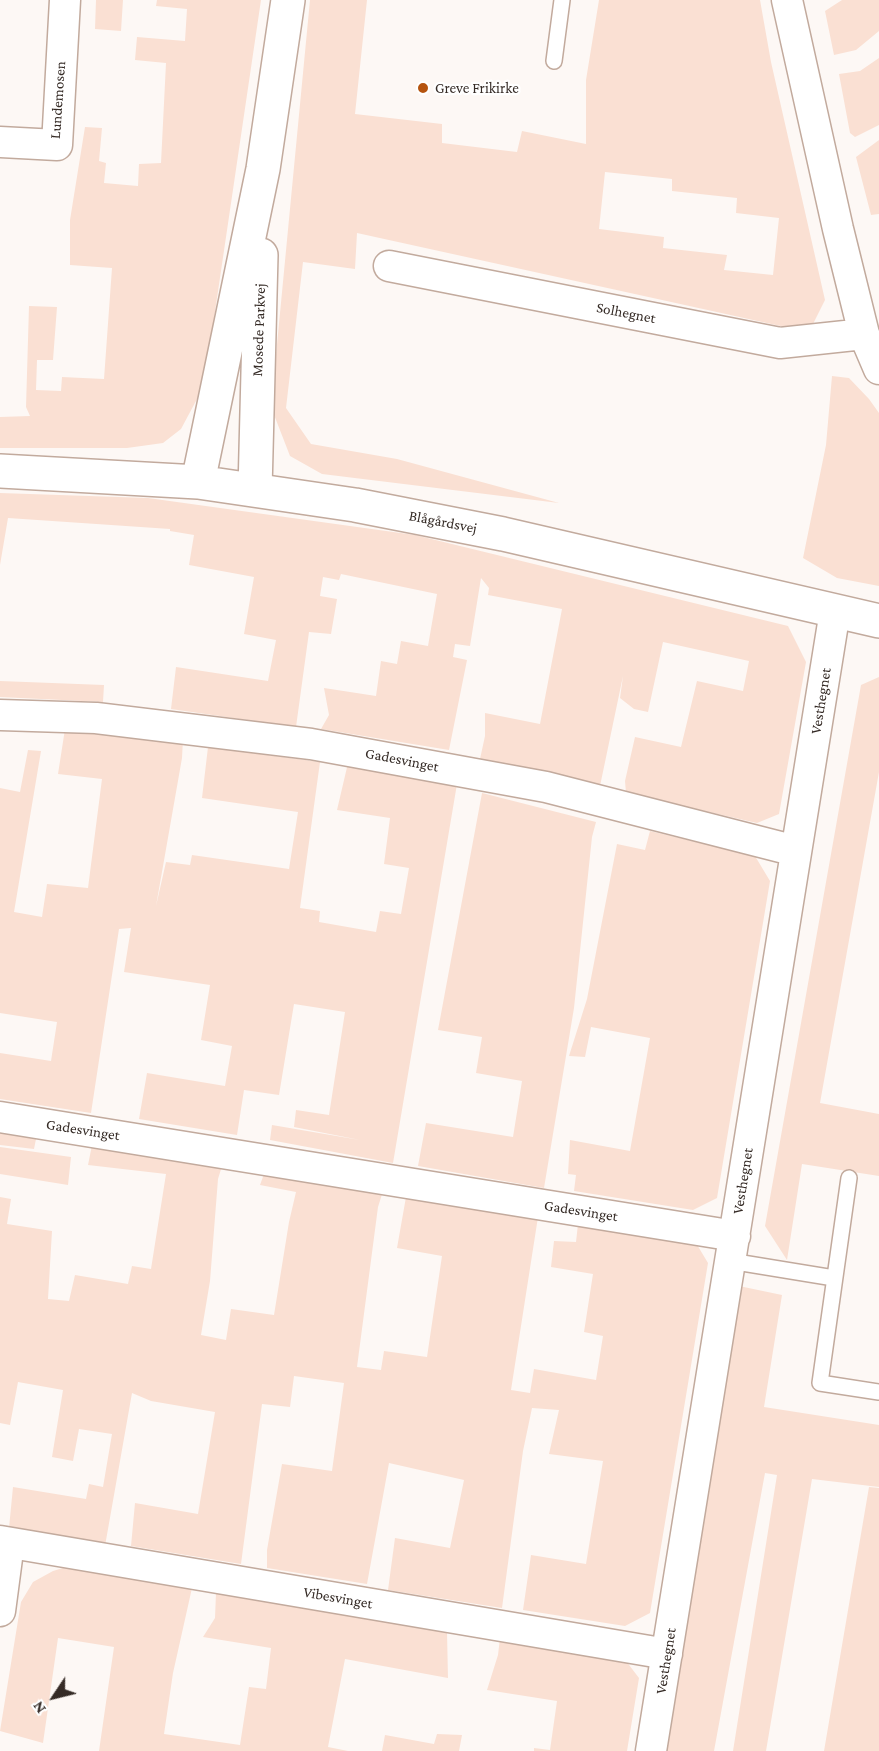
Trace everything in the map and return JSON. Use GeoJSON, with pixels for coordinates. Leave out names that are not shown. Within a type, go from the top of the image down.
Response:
{"type":"FeatureCollection","features":[{"type":"Feature","properties":{"kind":"street","name":"Lundemosen"},"geometry":{"type":"LineString","coordinates":[[0,142],[57,145],[64,0]]}},
{"type":"Feature","properties":{"kind":"street","name":"Mosede Parkvej"},"geometry":{"type":"LineString","coordinates":[[198,482],[263,169],[288,0]]}},
{"type":"Feature","properties":{"kind":"street"},"geometry":{"type":"LineString","coordinates":[[787,0],[864,334],[879,369]]}},
{"type":"Feature","properties":{"kind":"street","name":"Mosede Parkvej"},"geometry":{"type":"LineString","coordinates":[[255,490],[263,169]]}},
{"type":"Feature","properties":{"kind":"street","name":"Solhegnet"},"geometry":{"type":"LineString","coordinates":[[389,266],[780,343],[864,334]]}},
{"type":"Feature","properties":{"kind":"street","name":"Blågårdsvej"},"geometry":{"type":"LineString","coordinates":[[0,471],[198,482],[355,505],[504,534],[879,621]]}},
{"type":"Feature","properties":{"kind":"street","name":"Vesthegnet"},"geometry":{"type":"LineString","coordinates":[[651,1751],[835,612]]}},
{"type":"Feature","properties":{"kind":"street","name":"Gadesvinget"},"geometry":{"type":"LineString","coordinates":[[0,715],[96,718],[311,744],[546,787],[796,851]]}},
{"type":"Feature","properties":{"kind":"street","name":"Gadesvinget"},"geometry":{"type":"LineString","coordinates":[[0,1117],[732,1249]]}},
{"type":"Feature","properties":{"kind":"street","name":"Vibesvinget"},"geometry":{"type":"LineString","coordinates":[[0,1611],[4,1542],[667,1654]]}},
{"type":"Feature","properties":{"kind":"lane"},"geometry":{"type":"LineString","coordinates":[[554,61],[562,0]]}},
{"type":"Feature","properties":{"kind":"lane"},"geometry":{"type":"LineString","coordinates":[[849,1178],[820,1383],[879,1392]]}},
{"type":"Feature","properties":{"kind":"lane"},"geometry":{"type":"LineString","coordinates":[[732,1249],[834,1278]]}},
{"type":"Feature","properties":{"kind":"shaded area"},"geometry":{"type":"Polygon","coordinates":[[[96,0],[123,0],[121,31],[95,29],[96,0]]]}},
{"type":"Feature","properties":{"kind":"shaded area"},"geometry":{"type":"Polygon","coordinates":[[[157,0],[261,0],[204,386],[181,429],[163,443],[127,448],[0,448],[0,417],[30,416],[26,407],[29,306],[57,307],[53,360],[37,360],[36,390],[61,391],[62,377],[104,379],[112,268],[70,265],[70,220],[85,127],[102,128],[99,161],[106,163],[104,183],[138,186],[139,164],[161,163],[166,63],[135,60],[137,37],[185,41],[187,9],[156,6],[157,0]]]}},
{"type":"Feature","properties":{"kind":"shaded area"},"geometry":{"type":"Polygon","coordinates":[[[310,0],[367,0],[355,114],[442,124],[442,143],[517,152],[522,131],[586,144],[586,80],[599,0],[760,0],[771,62],[825,300],[813,324],[785,327],[357,233],[355,269],[303,262],[286,408],[311,444],[397,459],[559,503],[322,474],[290,456],[271,407],[310,0]],[[605,172],[599,229],[664,237],[663,248],[727,255],[724,270],[773,275],[779,218],[736,213],[737,198],[672,191],[672,179],[605,172]]]}},
{"type":"Feature","properties":{"kind":"shaded area"},"geometry":{"type":"Polygon","coordinates":[[[842,0],[879,0],[879,31],[856,50],[834,55],[825,11],[842,0]]]}},
{"type":"Feature","properties":{"kind":"shaded area"},"geometry":{"type":"Polygon","coordinates":[[[879,58],[879,125],[855,137],[850,133],[839,74],[860,71],[879,58]]]}},
{"type":"Feature","properties":{"kind":"shaded area"},"geometry":{"type":"Polygon","coordinates":[[[879,140],[879,214],[871,215],[856,157],[879,140]]]}},
{"type":"Feature","properties":{"kind":"shaded area"},"geometry":{"type":"Polygon","coordinates":[[[832,376],[849,378],[879,413],[879,586],[837,578],[803,558],[826,445],[832,376]]]}},
{"type":"Feature","properties":{"kind":"shaded area"},"geometry":{"type":"Polygon","coordinates":[[[0,493],[148,498],[415,535],[788,626],[806,662],[779,814],[757,823],[626,793],[625,781],[635,737],[681,747],[697,681],[743,691],[749,661],[663,642],[648,712],[634,709],[620,698],[623,676],[600,786],[480,759],[485,736],[485,713],[540,724],[562,609],[488,595],[489,588],[481,578],[470,646],[455,644],[453,657],[467,660],[449,750],[321,729],[329,715],[324,688],[376,696],[381,661],[397,664],[401,641],[428,646],[437,594],[341,574],[339,580],[323,577],[320,596],[337,599],[331,634],[309,632],[296,727],[171,709],[176,667],[268,681],[276,640],[244,634],[254,577],[189,565],[194,535],[170,531],[170,529],[8,518],[0,565],[0,493]]]}},
{"type":"Feature","properties":{"kind":"shaded area"},"geometry":{"type":"Polygon","coordinates":[[[879,677],[879,772],[820,1103],[879,1114],[879,1176],[802,1164],[787,1260],[765,1226],[861,685],[879,677]]]}},
{"type":"Feature","properties":{"kind":"shaded area"},"geometry":{"type":"Polygon","coordinates":[[[0,681],[104,685],[103,702],[0,697],[0,681]]]}},
{"type":"Feature","properties":{"kind":"shaded area"},"geometry":{"type":"Polygon","coordinates":[[[65,729],[183,739],[182,758],[156,906],[166,862],[190,865],[192,855],[289,869],[298,812],[202,798],[208,747],[320,762],[300,908],[320,911],[319,922],[376,932],[380,911],[401,914],[409,868],[384,864],[390,818],[337,810],[348,763],[457,784],[393,1163],[270,1140],[272,1125],[360,1140],[294,1127],[296,1110],[329,1115],[345,1012],[294,1004],[279,1095],[244,1090],[237,1135],[139,1119],[147,1073],[225,1086],[232,1046],[201,1040],[210,985],[124,972],[131,928],[119,929],[91,1113],[0,1099],[0,1053],[51,1061],[57,1022],[0,1013],[0,788],[20,792],[28,750],[41,751],[14,912],[42,917],[47,884],[88,888],[102,779],[58,774],[65,729]]]}},
{"type":"Feature","properties":{"kind":"shaded area"},"geometry":{"type":"Polygon","coordinates":[[[482,793],[596,822],[592,837],[574,1008],[544,1188],[418,1166],[426,1123],[513,1137],[522,1081],[476,1073],[482,1037],[438,1030],[482,793]]]}},
{"type":"Feature","properties":{"kind":"shaded area"},"geometry":{"type":"Polygon","coordinates":[[[650,831],[755,856],[770,881],[717,1198],[693,1210],[574,1191],[576,1175],[568,1174],[570,1140],[630,1151],[650,1038],[591,1027],[585,1057],[569,1056],[587,999],[617,844],[645,850],[650,831]]]}},
{"type":"Feature","properties":{"kind":"shaded area"},"geometry":{"type":"Polygon","coordinates":[[[0,1129],[37,1134],[34,1149],[0,1145],[0,1129]]]}},
{"type":"Feature","properties":{"kind":"shaded area"},"geometry":{"type":"Polygon","coordinates":[[[92,1145],[222,1166],[218,1179],[210,1281],[201,1335],[226,1340],[231,1309],[274,1315],[296,1192],[260,1185],[264,1174],[383,1191],[378,1207],[357,1367],[381,1370],[384,1351],[427,1357],[442,1256],[397,1248],[406,1197],[538,1217],[511,1390],[530,1393],[534,1369],[596,1380],[603,1336],[584,1332],[593,1274],[551,1267],[554,1241],[576,1242],[578,1224],[696,1243],[708,1263],[650,1613],[625,1626],[523,1610],[531,1555],[586,1564],[603,1461],[549,1454],[559,1410],[532,1408],[523,1451],[502,1608],[388,1590],[395,1538],[450,1548],[464,1480],[389,1463],[367,1584],[267,1568],[267,1550],[282,1464],[332,1471],[344,1383],[294,1376],[290,1407],[262,1404],[241,1564],[131,1546],[135,1503],[198,1514],[215,1412],[151,1401],[132,1393],[105,1546],[9,1528],[13,1487],[86,1499],[89,1484],[103,1487],[112,1434],[79,1429],[73,1461],[52,1457],[63,1390],[18,1382],[10,1425],[0,1423],[0,1197],[11,1199],[7,1224],[52,1231],[48,1299],[69,1301],[75,1275],[128,1284],[132,1266],[151,1269],[166,1174],[88,1165],[92,1145]]]}},
{"type":"Feature","properties":{"kind":"shaded area"},"geometry":{"type":"Polygon","coordinates":[[[0,1147],[71,1157],[68,1185],[0,1174],[0,1147]]]}},
{"type":"Feature","properties":{"kind":"shaded area"},"geometry":{"type":"Polygon","coordinates":[[[739,1286],[782,1295],[764,1407],[879,1425],[879,1487],[812,1479],[766,1751],[733,1751],[777,1475],[765,1473],[714,1751],[666,1751],[739,1286]]]}},
{"type":"Feature","properties":{"kind":"shaded area"},"geometry":{"type":"Polygon","coordinates":[[[869,1487],[879,1488],[879,1751],[824,1751],[869,1487]]]}},
{"type":"Feature","properties":{"kind":"shaded area"},"geometry":{"type":"Polygon","coordinates":[[[66,1567],[192,1588],[173,1673],[164,1734],[240,1745],[249,1687],[266,1689],[271,1648],[203,1637],[215,1618],[216,1593],[447,1632],[448,1678],[345,1659],[328,1747],[348,1751],[99,1751],[114,1647],[58,1638],[43,1743],[0,1731],[21,1602],[33,1582],[66,1567]]]}},
{"type":"Feature","properties":{"kind":"shaded area"},"geometry":{"type":"Polygon","coordinates":[[[500,1638],[623,1657],[639,1678],[627,1751],[534,1751],[534,1748],[550,1750],[557,1701],[487,1690],[498,1655],[500,1638]]]}},
{"type":"Feature","properties":{"kind":"shaded area"},"geometry":{"type":"Polygon","coordinates":[[[437,1734],[462,1735],[459,1751],[382,1751],[385,1735],[434,1744],[437,1734]]]}},
{"type":"Feature","properties":{"kind":"place","name":"Greve Frikirke"},"geometry":{"type":"Point","coordinates":[423,88]}}]}
